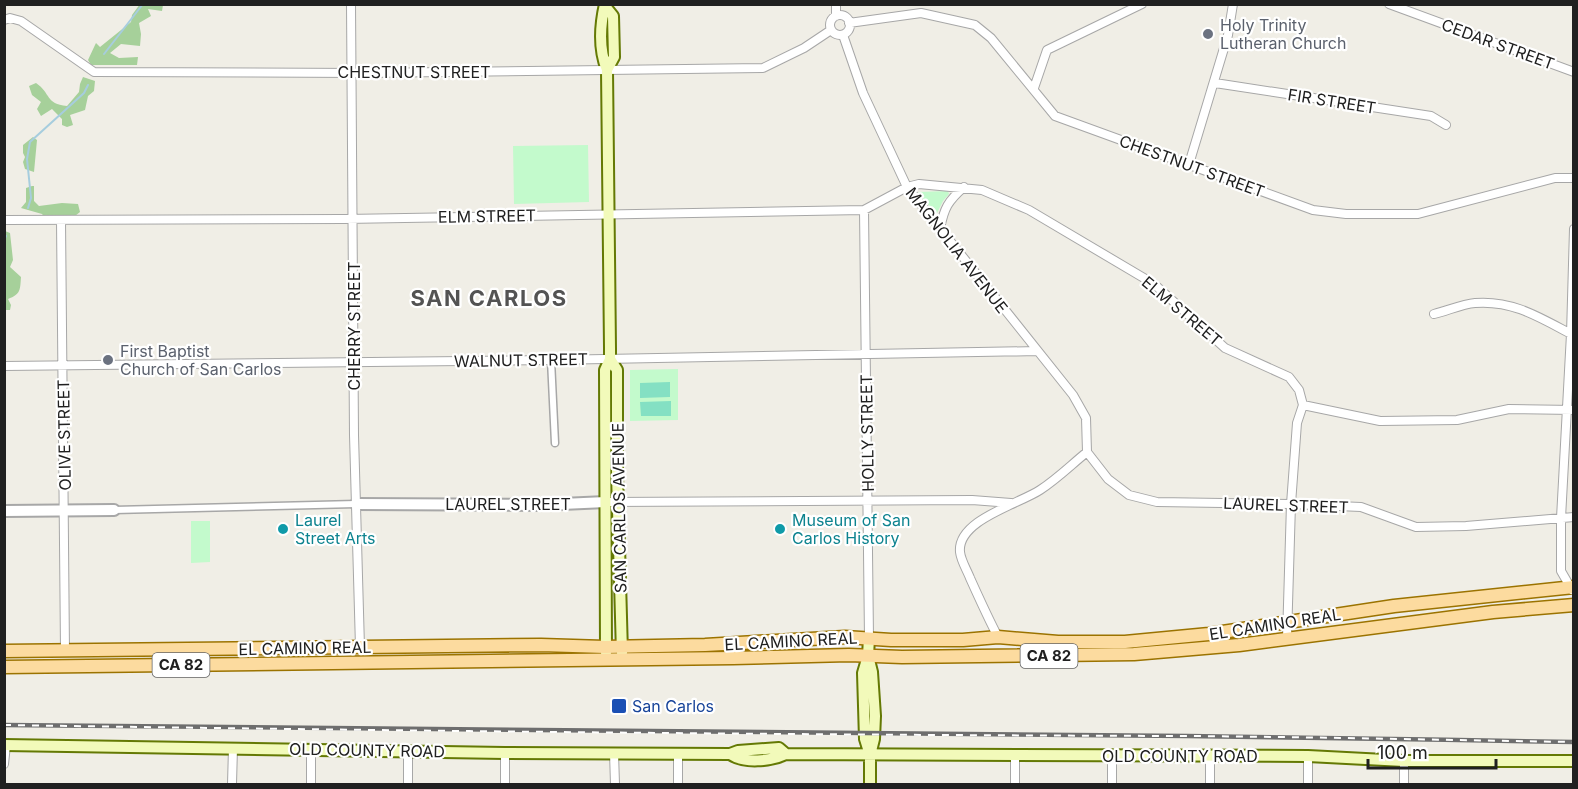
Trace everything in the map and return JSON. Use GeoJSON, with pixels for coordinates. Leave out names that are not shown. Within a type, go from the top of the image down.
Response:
{"type":"FeatureCollection","features":[{"type":"Feature","properties":{"kind":"main road","name":"SAN CARLOS AVENUE"},"geometry":{"type":"LineString","coordinates":[[605,5],[601,17],[602,57],[608,70],[610,214],[610,359],[605,370],[606,653]]}},
{"type":"Feature","properties":{"kind":"main road","name":"SAN CARLOS AVENUE"},"geometry":{"type":"LineString","coordinates":[[610,359],[617,370],[622,660]]}},
{"type":"Feature","properties":{"kind":"main road","name":"EL CAMINO REAL"},"geometry":{"type":"LineString","coordinates":[[4,666],[358,663],[606,653],[621,646],[737,644],[800,638],[933,641],[998,637],[1053,642],[1125,642],[1209,634],[1394,606],[1572,589]]}},
{"type":"Feature","properties":{"kind":"main road","name":"EL CAMINO REAL"},"geometry":{"type":"LineString","coordinates":[[4,651],[541,645],[606,653],[622,660],[849,655],[1115,655],[1183,651],[1493,612],[1574,606]]}},
{"type":"Feature","properties":{"kind":"main road","name":"HOLLY STREET"},"geometry":{"type":"LineString","coordinates":[[868,638],[874,716],[870,784]]}},
{"type":"Feature","properties":{"kind":"main road"},"geometry":{"type":"LineString","coordinates":[[358,663],[360,647]]}},
{"type":"Feature","properties":{"kind":"main road"},"geometry":{"type":"LineString","coordinates":[[4,666],[14,660],[54,660],[60,658],[65,651]]}},
{"type":"Feature","properties":{"kind":"main road","name":"OLD COUNTY ROAD"},"geometry":{"type":"LineString","coordinates":[[5,745],[730,754],[736,758],[751,759],[777,758],[786,754],[1308,756],[1404,761],[1574,761]]}},
{"type":"Feature","properties":{"kind":"street","name":"CHERRY STREET"},"geometry":{"type":"LineString","coordinates":[[351,4],[356,504],[360,647]]}},
{"type":"Feature","properties":{"kind":"street"},"geometry":{"type":"LineString","coordinates":[[836,4],[836,16],[830,24],[831,30],[843,35],[847,32],[849,22],[843,15],[836,16]]}},
{"type":"Feature","properties":{"kind":"street"},"geometry":{"type":"LineString","coordinates":[[1034,88],[1047,50],[1143,4]]}},
{"type":"Feature","properties":{"kind":"street"},"geometry":{"type":"LineString","coordinates":[[1189,164],[1215,83],[1228,35],[1233,4]]}},
{"type":"Feature","properties":{"kind":"street","name":"CEDAR STREET"},"geometry":{"type":"LineString","coordinates":[[1389,4],[1574,72]]}},
{"type":"Feature","properties":{"kind":"street","name":"CHESTNUT STREET"},"geometry":{"type":"LineString","coordinates":[[849,22],[921,13],[975,25],[991,38],[1055,116],[1313,210],[1346,214],[1418,213],[1554,178],[1574,178]]}},
{"type":"Feature","properties":{"kind":"street","name":"CHESTNUT STREET"},"geometry":{"type":"LineString","coordinates":[[4,20],[10,18],[21,21],[94,72],[352,73],[763,68],[804,48],[831,30]]}},
{"type":"Feature","properties":{"kind":"street","name":"MAGNOLIA AVENUE"},"geometry":{"type":"LineString","coordinates":[[843,35],[863,93],[907,187],[1074,395],[1086,418],[1086,452]]}},
{"type":"Feature","properties":{"kind":"street","name":"FIR STREET"},"geometry":{"type":"LineString","coordinates":[[1215,83],[1431,116],[1446,125]]}},
{"type":"Feature","properties":{"kind":"street","name":"ELM STREET"},"geometry":{"type":"LineString","coordinates":[[4,220],[353,219],[864,210],[907,187],[919,184],[982,190],[1029,210],[1154,284],[1225,348],[1289,377],[1299,390],[1303,405]]}},
{"type":"Feature","properties":{"kind":"street"},"geometry":{"type":"LineString","coordinates":[[940,229],[942,215],[949,200],[964,188]]}},
{"type":"Feature","properties":{"kind":"street","name":"HOLLY STREET"},"geometry":{"type":"LineString","coordinates":[[864,210],[868,638]]}},
{"type":"Feature","properties":{"kind":"street","name":"OLIVE STREET"},"geometry":{"type":"LineString","coordinates":[[61,220],[65,651]]}},
{"type":"Feature","properties":{"kind":"street"},"geometry":{"type":"LineString","coordinates":[[1572,589],[1561,571],[1561,518],[1570,410],[1574,229]]}},
{"type":"Feature","properties":{"kind":"street"},"geometry":{"type":"LineString","coordinates":[[1434,314],[1474,303],[1499,304],[1526,310],[1570,334]]}},
{"type":"Feature","properties":{"kind":"street","name":"WALNUT STREET"},"geometry":{"type":"LineString","coordinates":[[4,366],[551,360],[1037,351]]}},
{"type":"Feature","properties":{"kind":"street"},"geometry":{"type":"LineString","coordinates":[[551,360],[555,443]]}},
{"type":"Feature","properties":{"kind":"street"},"geometry":{"type":"LineString","coordinates":[[1287,638],[1291,504],[1297,423],[1303,405],[1380,421],[1457,420],[1509,409],[1570,410]]}},
{"type":"Feature","properties":{"kind":"street"},"geometry":{"type":"LineString","coordinates":[[998,637],[963,561],[960,544],[964,535],[971,528],[1011,503],[1026,499],[1053,482],[1086,452]]}},
{"type":"Feature","properties":{"kind":"street","name":"LAUREL STREET"},"geometry":{"type":"LineString","coordinates":[[1086,452],[1108,479],[1129,495],[1156,502],[1361,507],[1416,527],[1466,526],[1574,517]]}},
{"type":"Feature","properties":{"kind":"street","name":"LAUREL STREET"},"geometry":{"type":"LineString","coordinates":[[4,511],[356,504],[549,505],[606,502],[972,500],[1011,503]]}},
{"type":"Feature","properties":{"kind":"street"},"geometry":{"type":"LineString","coordinates":[[4,764],[5,745]]}},
{"type":"Feature","properties":{"kind":"street"},"geometry":{"type":"LineString","coordinates":[[232,784],[233,748]]}},
{"type":"Feature","properties":{"kind":"street"},"geometry":{"type":"LineString","coordinates":[[311,749],[311,784]]}},
{"type":"Feature","properties":{"kind":"street"},"geometry":{"type":"LineString","coordinates":[[408,751],[408,784]]}},
{"type":"Feature","properties":{"kind":"street"},"geometry":{"type":"LineString","coordinates":[[505,753],[505,784]]}},
{"type":"Feature","properties":{"kind":"street"},"geometry":{"type":"LineString","coordinates":[[614,753],[615,784]]}},
{"type":"Feature","properties":{"kind":"street"},"geometry":{"type":"LineString","coordinates":[[678,754],[678,784]]}},
{"type":"Feature","properties":{"kind":"street"},"geometry":{"type":"LineString","coordinates":[[1015,755],[1015,784]]}},
{"type":"Feature","properties":{"kind":"street"},"geometry":{"type":"LineString","coordinates":[[1112,756],[1112,784]]}},
{"type":"Feature","properties":{"kind":"street"},"geometry":{"type":"LineString","coordinates":[[1210,756],[1210,784]]}},
{"type":"Feature","properties":{"kind":"street"},"geometry":{"type":"LineString","coordinates":[[1308,756],[1308,784]]}},
{"type":"Feature","properties":{"kind":"street"},"geometry":{"type":"LineString","coordinates":[[1404,761],[1404,784]]}},
{"type":"Feature","properties":{"kind":"green space"},"geometry":{"type":"Polygon","coordinates":[[[140,4],[163,5],[162,11],[148,9],[151,16],[139,23],[140,46],[121,44],[110,53],[119,58],[138,57],[137,65],[91,65],[88,60],[96,43],[100,47],[131,22],[132,15],[140,4]]]}},
{"type":"Feature","properties":{"kind":"green space"},"geometry":{"type":"Polygon","coordinates":[[[83,77],[95,81],[94,91],[88,96],[85,110],[70,115],[73,125],[67,127],[62,125],[62,119],[52,109],[41,116],[37,109],[41,102],[32,95],[29,86],[36,83],[55,103],[67,106],[79,92],[83,77]]]}},
{"type":"Feature","properties":{"kind":"green space"},"geometry":{"type":"Polygon","coordinates":[[[33,137],[37,140],[34,172],[25,169],[23,162],[25,157],[23,145],[33,137]]]}},
{"type":"Feature","properties":{"kind":"green space"},"geometry":{"type":"Polygon","coordinates":[[[588,145],[589,202],[514,204],[513,146],[588,145]]]}},
{"type":"Feature","properties":{"kind":"green space"},"geometry":{"type":"Polygon","coordinates":[[[34,186],[34,201],[39,206],[62,203],[78,204],[80,212],[75,216],[45,218],[42,214],[21,208],[26,202],[26,188],[34,186]]]}},
{"type":"Feature","properties":{"kind":"green space"},"geometry":{"type":"Polygon","coordinates":[[[948,191],[949,194],[937,213],[918,192],[948,191]]]}},
{"type":"Feature","properties":{"kind":"green space"},"geometry":{"type":"Polygon","coordinates":[[[5,231],[10,233],[13,260],[10,267],[21,277],[19,291],[8,299],[11,305],[10,310],[5,310],[5,231]]]}},
{"type":"Feature","properties":{"kind":"green space"},"geometry":{"type":"Polygon","coordinates":[[[678,369],[678,420],[630,421],[630,370],[678,369]]]}},
{"type":"Feature","properties":{"kind":"green space"},"geometry":{"type":"Polygon","coordinates":[[[670,382],[670,397],[640,398],[640,383],[670,382]]]}},
{"type":"Feature","properties":{"kind":"green space"},"geometry":{"type":"Polygon","coordinates":[[[671,401],[671,416],[641,416],[640,402],[671,401]]]}},
{"type":"Feature","properties":{"kind":"green space"},"geometry":{"type":"Polygon","coordinates":[[[191,521],[210,521],[210,562],[191,563],[191,521]]]}},
{"type":"Feature","properties":{"kind":"waterway"},"geometry":{"type":"LineString","coordinates":[[104,54],[143,4]]}},
{"type":"Feature","properties":{"kind":"waterway"},"geometry":{"type":"LineString","coordinates":[[28,208],[31,198],[27,159],[30,142],[84,93],[88,85]]}},
{"type":"Feature","properties":{"kind":"waterway"},"geometry":{"type":"LineString","coordinates":[[4,240],[6,236]]}},
{"type":"Feature","properties":{"kind":"railway"},"geometry":{"type":"LineString","coordinates":[[4,725],[1235,736],[1574,742]]}},
{"type":"Feature","properties":{"kind":"place","name":"Holy Trinity Lutheran Church"},"geometry":{"type":"Point","coordinates":[1208,34]}},
{"type":"Feature","properties":{"kind":"place","name":"First Baptist Church of San Carlos"},"geometry":{"type":"Point","coordinates":[108,360]}},
{"type":"Feature","properties":{"kind":"place","name":"Laurel Street Arts"},"geometry":{"type":"Point","coordinates":[283,529]}},
{"type":"Feature","properties":{"kind":"place","name":"Museum of San Carlos History"},"geometry":{"type":"Point","coordinates":[780,529]}},
{"type":"Feature","properties":{"kind":"place","name":"San Carlos"},"geometry":{"type":"Point","coordinates":[619,706]}},
{"type":"Feature","properties":{"kind":"district","name":"SAN CARLOS"},"geometry":{"type":"Point","coordinates":[489,298]}}]}
